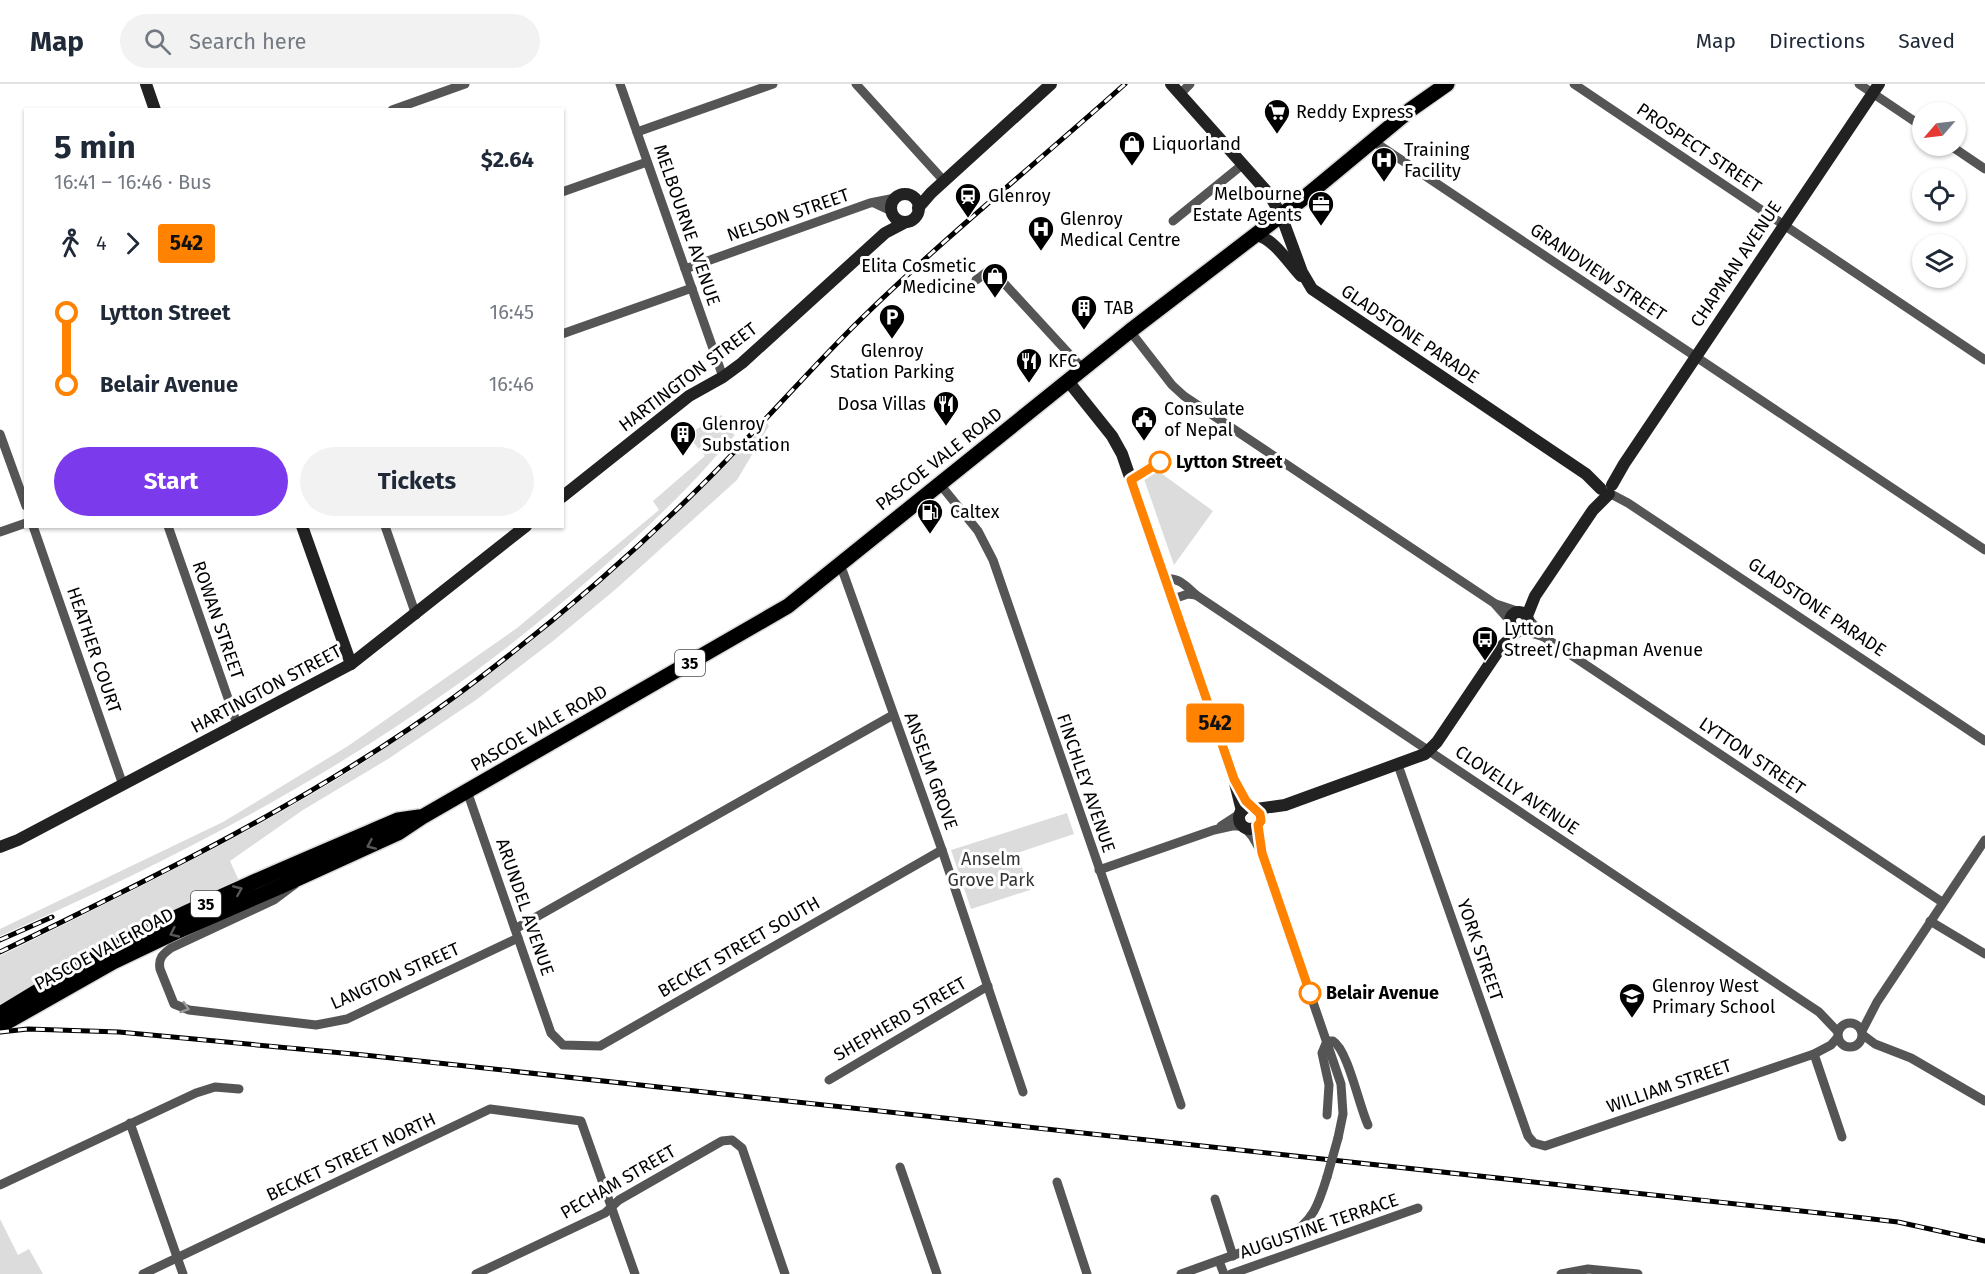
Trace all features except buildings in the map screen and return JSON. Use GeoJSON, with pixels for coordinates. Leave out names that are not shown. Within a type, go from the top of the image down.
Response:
{"type":"FeatureCollection","features":[{"type":"Feature","properties":{"kind":"main road","name":"PASCOE VALE ROAD"},"geometry":{"type":"LineString","coordinates":[[2,1021],[113,962],[178,931],[398,833],[422,816],[788,606],[1130,331],[1281,215],[1410,110],[1447,84]]}},
{"type":"Feature","properties":{"kind":"main road","name":"PASCOE VALE ROAD"},"geometry":{"type":"LineString","coordinates":[[2,1021],[63,975],[129,940],[398,820],[422,816]]}},
{"type":"Feature","properties":{"kind":"street"},"geometry":{"type":"LineString","coordinates":[[146,84],[154,108]]}},
{"type":"Feature","properties":{"kind":"street"},"geometry":{"type":"LineString","coordinates":[[398,108],[465,84]]}},
{"type":"Feature","properties":{"kind":"street","name":"MELBOURNE AVENUE"},"geometry":{"type":"LineString","coordinates":[[620,84],[723,377]]}},
{"type":"Feature","properties":{"kind":"street"},"geometry":{"type":"LineString","coordinates":[[637,132],[773,84]]}},
{"type":"Feature","properties":{"kind":"street"},"geometry":{"type":"LineString","coordinates":[[856,84],[944,181]]}},
{"type":"Feature","properties":{"kind":"street"},"geometry":{"type":"LineString","coordinates":[[915,202],[931,193],[1051,84]]}},
{"type":"Feature","properties":{"kind":"street","name":"GLADSTONE PARADE"},"geometry":{"type":"LineString","coordinates":[[1171,84],[1269,194],[1281,215],[1308,283],[1317,293],[1985,741]]}},
{"type":"Feature","properties":{"kind":"street"},"geometry":{"type":"LineString","coordinates":[[1180,94],[1190,84]]}},
{"type":"Feature","properties":{"kind":"street","name":"PROSPECT STREET"},"geometry":{"type":"LineString","coordinates":[[1574,84],[1985,360]]}},
{"type":"Feature","properties":{"kind":"street"},"geometry":{"type":"LineString","coordinates":[[1859,84],[1876,88],[1912,118]]}},
{"type":"Feature","properties":{"kind":"street","name":"CHAPMAN AVENUE"},"geometry":{"type":"LineString","coordinates":[[1429,751],[1876,88]]}},
{"type":"Feature","properties":{"kind":"street","name":"GRANDVIEW STREET"},"geometry":{"type":"LineString","coordinates":[[1373,141],[1985,550]]}},
{"type":"Feature","properties":{"kind":"street"},"geometry":{"type":"LineString","coordinates":[[1966,156],[1985,169]]}},
{"type":"Feature","properties":{"kind":"street"},"geometry":{"type":"LineString","coordinates":[[564,191],[647,162]]}},
{"type":"Feature","properties":{"kind":"street"},"geometry":{"type":"LineString","coordinates":[[1173,221],[1242,165]]}},
{"type":"Feature","properties":{"kind":"street"},"geometry":{"type":"LineString","coordinates":[[903,194],[915,202],[914,219],[906,222],[898,220],[892,213],[891,206],[895,198],[903,194]]}},
{"type":"Feature","properties":{"kind":"street","name":"NELSON STREET"},"geometry":{"type":"LineString","coordinates":[[685,269],[868,204],[895,198]]}},
{"type":"Feature","properties":{"kind":"street","name":"NELSON STREET"},"geometry":{"type":"LineString","coordinates":[[868,204],[881,205],[892,213]]}},
{"type":"Feature","properties":{"kind":"street","name":"HARTINGTON STREET"},"geometry":{"type":"LineString","coordinates":[[564,495],[689,396],[723,377],[754,352],[885,233],[892,213]]}},
{"type":"Feature","properties":{"kind":"street","name":"HARTINGTON STREET"},"geometry":{"type":"LineString","coordinates":[[885,233],[906,222]]}},
{"type":"Feature","properties":{"kind":"street"},"geometry":{"type":"LineString","coordinates":[[1255,234],[1266,238],[1273,244],[1308,283]]}},
{"type":"Feature","properties":{"kind":"street"},"geometry":{"type":"LineString","coordinates":[[976,280],[991,270],[1083,369]]}},
{"type":"Feature","properties":{"kind":"street"},"geometry":{"type":"LineString","coordinates":[[564,333],[692,288]]}},
{"type":"Feature","properties":{"kind":"street"},"geometry":{"type":"LineString","coordinates":[[1130,331],[1180,393],[1519,620]]}},
{"type":"Feature","properties":{"kind":"street"},"geometry":{"type":"LineString","coordinates":[[1068,381],[1118,445],[1234,779],[1252,815],[1262,853],[1327,1041],[1322,1053],[1329,1077],[1327,1115]]}},
{"type":"Feature","properties":{"kind":"street"},"geometry":{"type":"LineString","coordinates":[[0,434],[24,500]]}},
{"type":"Feature","properties":{"kind":"street","name":"FINCHLEY AVENUE"},"geometry":{"type":"LineString","coordinates":[[939,483],[978,531],[993,560],[1181,1105]]}},
{"type":"Feature","properties":{"kind":"street"},"geometry":{"type":"LineString","coordinates":[[0,532],[24,524]]}},
{"type":"Feature","properties":{"kind":"street","name":"HEATHER COURT"},"geometry":{"type":"LineString","coordinates":[[34,528],[123,785]]}},
{"type":"Feature","properties":{"kind":"street","name":"ROWAN STREET"},"geometry":{"type":"LineString","coordinates":[[169,528],[237,724]]}},
{"type":"Feature","properties":{"kind":"street"},"geometry":{"type":"LineString","coordinates":[[303,528],[351,664]]}},
{"type":"Feature","properties":{"kind":"street"},"geometry":{"type":"LineString","coordinates":[[386,528],[416,615]]}},
{"type":"Feature","properties":{"kind":"street","name":"HARTINGTON STREET"},"geometry":{"type":"LineString","coordinates":[[1,845],[123,785],[351,664],[524,528]]}},
{"type":"Feature","properties":{"kind":"street","name":"ANSELM GROVE"},"geometry":{"type":"LineString","coordinates":[[838,565],[843,572],[942,850],[1023,1092]]}},
{"type":"Feature","properties":{"kind":"street","name":"CLOVELLY AVENUE"},"geometry":{"type":"LineString","coordinates":[[1166,579],[1178,580],[1196,595],[1819,1012],[1850,1023]]}},
{"type":"Feature","properties":{"kind":"street"},"geometry":{"type":"LineString","coordinates":[[1173,599],[1188,594],[1196,595]]}},
{"type":"Feature","properties":{"kind":"street","name":"LYTTON STREET"},"geometry":{"type":"LineString","coordinates":[[1519,620],[1942,902]]}},
{"type":"Feature","properties":{"kind":"street","name":"LANGTON STREET"},"geometry":{"type":"LineString","coordinates":[[303,877],[274,900],[171,948],[160,958],[160,969],[174,1004],[189,1011],[316,1025],[347,1019],[516,933],[893,715]]}},
{"type":"Feature","properties":{"kind":"street"},"geometry":{"type":"LineString","coordinates":[[1099,870],[1398,765],[1429,751]]}},
{"type":"Feature","properties":{"kind":"street","name":"YORK STREET"},"geometry":{"type":"LineString","coordinates":[[1398,765],[1528,1136],[1534,1143]]}},
{"type":"Feature","properties":{"kind":"street","name":"ARUNDEL AVENUE"},"geometry":{"type":"LineString","coordinates":[[467,791],[551,1033]]}},
{"type":"Feature","properties":{"kind":"street"},"geometry":{"type":"LineString","coordinates":[[1214,830],[1232,826],[1253,829],[1252,815]]}},
{"type":"Feature","properties":{"kind":"street"},"geometry":{"type":"LineString","coordinates":[[1243,827],[1252,836],[1262,853]]}},
{"type":"Feature","properties":{"kind":"street"},"geometry":{"type":"LineString","coordinates":[[1877,1002],[1862,1017],[1850,1023],[1838,1034],[1842,1044],[1851,1047],[1860,1043],[1877,1002],[1985,840]]}},
{"type":"Feature","properties":{"kind":"street","name":"BECKET STREET SOUTH"},"geometry":{"type":"LineString","coordinates":[[551,1033],[563,1045],[600,1046],[942,850]]}},
{"type":"Feature","properties":{"kind":"street"},"geometry":{"type":"LineString","coordinates":[[1930,921],[1985,954]]}},
{"type":"Feature","properties":{"kind":"street","name":"SHEPHERD STREET"},"geometry":{"type":"LineString","coordinates":[[829,1080],[988,986]]}},
{"type":"Feature","properties":{"kind":"street","name":"CLOVELLY AVENUE"},"geometry":{"type":"LineString","coordinates":[[1819,1012],[1838,1034]]}},
{"type":"Feature","properties":{"kind":"street"},"geometry":{"type":"LineString","coordinates":[[1850,1023],[1857,1024],[1875,1044],[1911,1058],[1985,1101]]}},
{"type":"Feature","properties":{"kind":"street","name":"WILLIAM STREET"},"geometry":{"type":"LineString","coordinates":[[1814,1054],[1831,1045],[1838,1034]]}},
{"type":"Feature","properties":{"kind":"street"},"geometry":{"type":"LineString","coordinates":[[1327,1041],[1335,1042],[1340,1048],[1368,1125]]}},
{"type":"Feature","properties":{"kind":"street","name":"AUGUSTINE TERRACE"},"geometry":{"type":"LineString","coordinates":[[1181,1274],[1287,1236],[1300,1229],[1316,1208],[1338,1138],[1343,1114],[1343,1094],[1327,1041]]}},
{"type":"Feature","properties":{"kind":"street","name":"WILLIAM STREET"},"geometry":{"type":"LineString","coordinates":[[1534,1143],[1545,1146],[1814,1054],[1851,1047],[1891,1051]]}},
{"type":"Feature","properties":{"kind":"street"},"geometry":{"type":"LineString","coordinates":[[1814,1054],[1842,1137]]}},
{"type":"Feature","properties":{"kind":"street"},"geometry":{"type":"LineString","coordinates":[[0,1185],[210,1088],[239,1089]]}},
{"type":"Feature","properties":{"kind":"street","name":"BECKET STREET NORTH"},"geometry":{"type":"LineString","coordinates":[[143,1274],[490,1109],[581,1121],[612,1206]]}},
{"type":"Feature","properties":{"kind":"street"},"geometry":{"type":"LineString","coordinates":[[130,1123],[183,1274]]}},
{"type":"Feature","properties":{"kind":"street","name":"PECHAM STREET"},"geometry":{"type":"LineString","coordinates":[[476,1274],[605,1213],[619,1200],[722,1141],[732,1140],[742,1148],[785,1274]]}},
{"type":"Feature","properties":{"kind":"street"},"geometry":{"type":"LineString","coordinates":[[900,1167],[937,1274]]}},
{"type":"Feature","properties":{"kind":"street"},"geometry":{"type":"LineString","coordinates":[[1057,1182],[1087,1274]]}},
{"type":"Feature","properties":{"kind":"street"},"geometry":{"type":"LineString","coordinates":[[1215,1199],[1233,1256]]}},
{"type":"Feature","properties":{"kind":"street"},"geometry":{"type":"LineString","coordinates":[[612,1206],[635,1274]]}},
{"type":"Feature","properties":{"kind":"street","name":"AUGUSTINE TERRACE"},"geometry":{"type":"LineString","coordinates":[[1231,1274],[1418,1208]]}},
{"type":"Feature","properties":{"kind":"street"},"geometry":{"type":"LineString","coordinates":[[1219,1261],[1224,1274]]}},
{"type":"Feature","properties":{"kind":"street"},"geometry":{"type":"LineString","coordinates":[[1561,1274],[1588,1269],[1638,1274]]}},
{"type":"Feature","properties":{"kind":"green space"},"geometry":{"type":"Polygon","coordinates":[[[721,415],[725,419],[727,429],[735,435],[679,497],[563,602],[448,691],[341,761],[230,825],[116,883],[0,936],[0,929],[223,822],[348,746],[517,628],[659,510],[653,501],[705,456],[687,435],[721,415]]]}},
{"type":"Feature","properties":{"kind":"green space"},"geometry":{"type":"Polygon","coordinates":[[[767,423],[769,426],[737,480],[616,589],[476,700],[388,759],[303,810],[230,861],[240,883],[0,1007],[0,956],[278,814],[367,760],[421,723],[526,645],[626,560],[767,423]]]}},
{"type":"Feature","properties":{"kind":"green space"},"geometry":{"type":"Polygon","coordinates":[[[1158,471],[1213,511],[1174,565],[1144,479],[1158,471]]]}},
{"type":"Feature","properties":{"kind":"green space","name":"Anselm Grove Park"},"geometry":{"type":"Polygon","coordinates":[[[1067,813],[1074,834],[1017,853],[1030,890],[971,909],[951,850],[1067,813]]]}},
{"type":"Feature","properties":{"kind":"green space"},"geometry":{"type":"Polygon","coordinates":[[[0,1219],[18,1255],[29,1249],[43,1274],[0,1274],[0,1219]]]}},
{"type":"Feature","properties":{"kind":"railway"},"geometry":{"type":"LineString","coordinates":[[0,952],[176,865],[292,802],[403,733],[490,670],[587,592],[648,536],[708,479],[842,338],[894,288],[959,228],[1125,84]]}},
{"type":"Feature","properties":{"kind":"railway"},"geometry":{"type":"LineString","coordinates":[[0,940],[52,917]]}},
{"type":"Feature","properties":{"kind":"railway"},"geometry":{"type":"LineString","coordinates":[[0,1032],[28,1029],[119,1032],[364,1055],[1838,1215],[1898,1222],[1985,1241]]}},
{"type":"Feature","properties":{"kind":"bus line","name":"542"},"geometry":{"type":"LineString","coordinates":[[1160,462],[1131,480],[1234,779],[1246,801],[1260,814],[1261,821],[1258,825],[1262,853],[1310,993]]}},
{"type":"Feature","properties":{"kind":"place","name":"Reddy Express"},"geometry":{"type":"Point","coordinates":[1277,135]}},
{"type":"Feature","properties":{"kind":"place","name":"Liquorland"},"geometry":{"type":"Point","coordinates":[1132,167]}},
{"type":"Feature","properties":{"kind":"place","name":"Training Facility"},"geometry":{"type":"Point","coordinates":[1384,183]}},
{"type":"Feature","properties":{"kind":"place","name":"Glenroy"},"geometry":{"type":"Point","coordinates":[968,219]}},
{"type":"Feature","properties":{"kind":"place","name":"Melbourne Estate Agents"},"geometry":{"type":"Point","coordinates":[1321,227]}},
{"type":"Feature","properties":{"kind":"place","name":"Glenroy Medical Centre"},"geometry":{"type":"Point","coordinates":[1041,252]}},
{"type":"Feature","properties":{"kind":"place","name":"Elita Cosmetic Medicine"},"geometry":{"type":"Point","coordinates":[995,299]}},
{"type":"Feature","properties":{"kind":"place","name":"TAB"},"geometry":{"type":"Point","coordinates":[1084,331]}},
{"type":"Feature","properties":{"kind":"place","name":"Glenroy Station Parking"},"geometry":{"type":"Point","coordinates":[892,340]}},
{"type":"Feature","properties":{"kind":"place","name":"KFC"},"geometry":{"type":"Point","coordinates":[1029,384]}},
{"type":"Feature","properties":{"kind":"place","name":"Dosa Villas"},"geometry":{"type":"Point","coordinates":[946,427]}},
{"type":"Feature","properties":{"kind":"place","name":"Consulate of Nepal"},"geometry":{"type":"Point","coordinates":[1144,442]}},
{"type":"Feature","properties":{"kind":"place","name":"Glenroy Substation"},"geometry":{"type":"Point","coordinates":[683,457]}},
{"type":"Feature","properties":{"kind":"place","name":"Lytton Street"},"geometry":{"type":"Point","coordinates":[1160,462]}},
{"type":"Feature","properties":{"kind":"place","name":"Caltex"},"geometry":{"type":"Point","coordinates":[930,535]}},
{"type":"Feature","properties":{"kind":"place","name":"Lytton Street/Chapman Avenue"},"geometry":{"type":"Point","coordinates":[1485,662]}},
{"type":"Feature","properties":{"kind":"place","name":"Belair Avenue"},"geometry":{"type":"Point","coordinates":[1310,993]}},
{"type":"Feature","properties":{"kind":"place","name":"Glenroy West Primary School"},"geometry":{"type":"Point","coordinates":[1632,1019]}}]}
